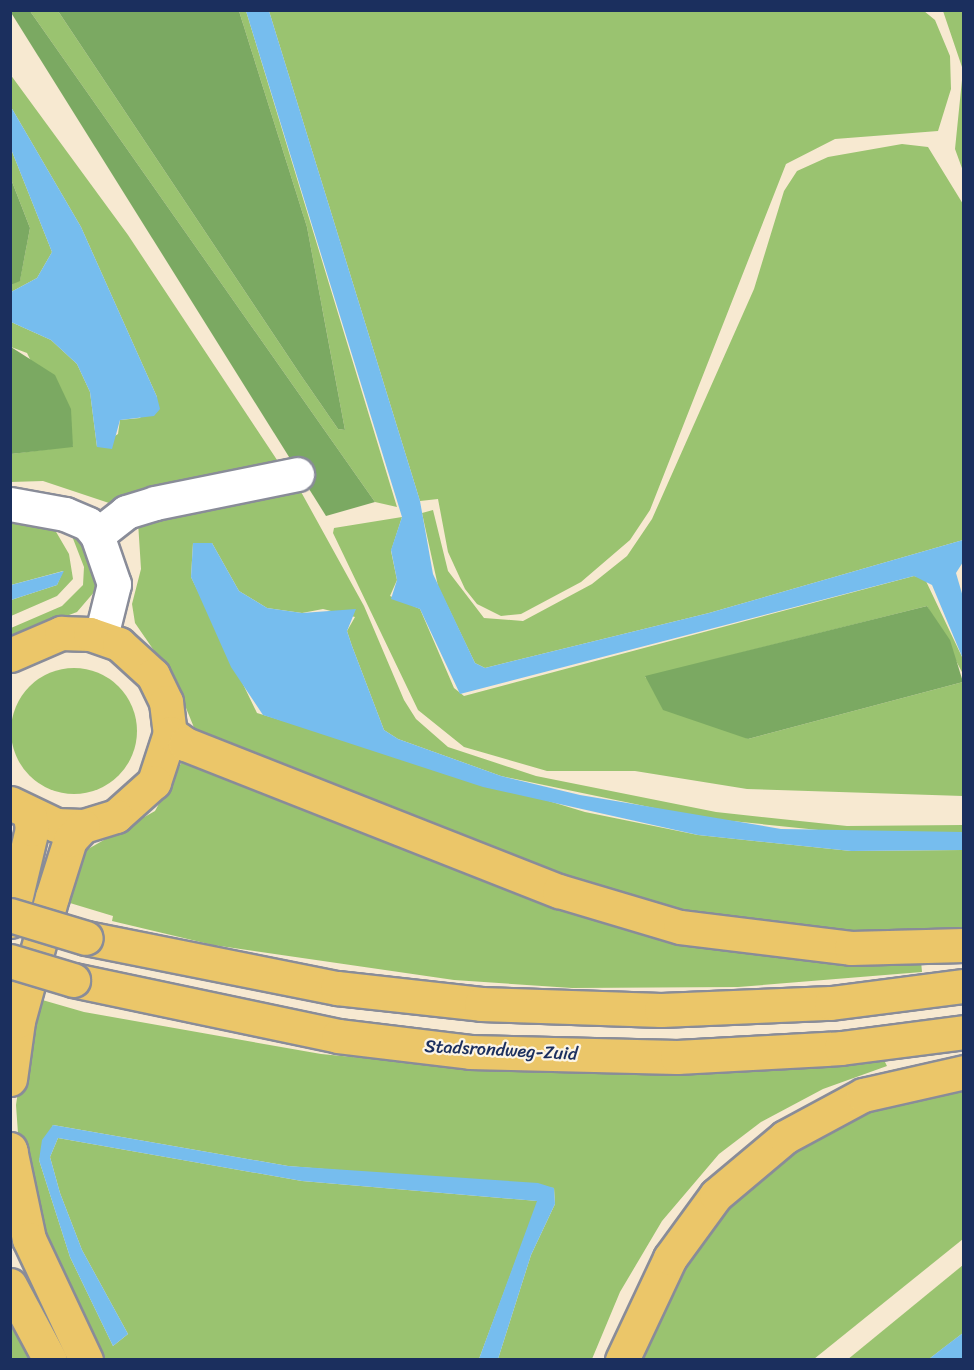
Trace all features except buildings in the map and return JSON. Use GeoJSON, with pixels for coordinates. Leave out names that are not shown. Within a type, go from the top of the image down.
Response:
{"type":"FeatureCollection","features":[{"type":"Feature","properties":{"kind":"main road"},"geometry":{"type":"LineString","coordinates":[[10,655],[47,636],[101,636],[132,652],[153,675],[166,702],[170,733],[162,767],[144,796],[116,816],[83,826],[70,840],[18,1021],[10,1079]]}},
{"type":"Feature","properties":{"kind":"main road"},"geometry":{"type":"LineString","coordinates":[[170,733],[185,744],[559,891],[680,927],[851,948],[963,945]]}},
{"type":"Feature","properties":{"kind":"main road"},"geometry":{"type":"LineString","coordinates":[[20,810],[83,826]]}},
{"type":"Feature","properties":{"kind":"main road"},"geometry":{"type":"LineString","coordinates":[[10,921],[32,829],[20,810]]}},
{"type":"Feature","properties":{"kind":"main road"},"geometry":{"type":"LineString","coordinates":[[10,915],[86,938],[337,988],[481,1004],[661,1010],[831,1003],[963,986]]}},
{"type":"Feature","properties":{"kind":"main road","name":"Stadsrondweg-Zuid"},"geometry":{"type":"LineString","coordinates":[[10,962],[73,980],[338,1035],[470,1052],[677,1057],[841,1048],[963,1032]]}},
{"type":"Feature","properties":{"kind":"main road"},"geometry":{"type":"LineString","coordinates":[[622,1359],[670,1258],[716,1195],[785,1137],[863,1095],[963,1072]]}},
{"type":"Feature","properties":{"kind":"main road"},"geometry":{"type":"LineString","coordinates":[[11,1150],[29,1239],[86,1359]]}},
{"type":"Feature","properties":{"kind":"main road"},"geometry":{"type":"LineString","coordinates":[[10,1285],[50,1359]]}},
{"type":"Feature","properties":{"kind":"street"},"geometry":{"type":"LineString","coordinates":[[97,535],[126,512],[155,503],[297,474]]}},
{"type":"Feature","properties":{"kind":"street"},"geometry":{"type":"LineString","coordinates":[[10,504],[65,514],[88,524],[97,535],[114,584],[101,636]]}},
{"type":"Feature","properties":{"kind":"green space"},"geometry":{"type":"Polygon","coordinates":[[[10,11],[30,11],[375,502],[326,516],[10,11]]]}},
{"type":"Feature","properties":{"kind":"green space"},"geometry":{"type":"Polygon","coordinates":[[[30,11],[58,11],[300,374],[338,429],[345,430],[307,227],[239,11],[246,11],[397,507],[375,502],[30,11]]]}},
{"type":"Feature","properties":{"kind":"green space"},"geometry":{"type":"Polygon","coordinates":[[[58,11],[239,11],[307,227],[345,430],[338,429],[300,374],[58,11]]]}},
{"type":"Feature","properties":{"kind":"green space"},"geometry":{"type":"Polygon","coordinates":[[[269,11],[924,11],[935,20],[950,56],[951,89],[938,131],[835,139],[786,164],[650,510],[630,540],[581,582],[521,614],[501,616],[477,604],[465,589],[448,552],[438,499],[420,501],[269,11]]]}},
{"type":"Feature","properties":{"kind":"green space"},"geometry":{"type":"Polygon","coordinates":[[[943,11],[963,11],[963,70],[943,11]]]}},
{"type":"Feature","properties":{"kind":"green space"},"geometry":{"type":"Polygon","coordinates":[[[963,70],[963,171],[955,149],[963,70]]]}},
{"type":"Feature","properties":{"kind":"green space"},"geometry":{"type":"Polygon","coordinates":[[[10,74],[128,235],[283,469],[171,486],[109,503],[43,481],[11,482],[11,454],[73,446],[27,353],[11,347],[11,322],[51,340],[77,364],[90,392],[97,447],[118,434],[120,420],[140,418],[157,397],[81,227],[11,107],[10,74]]]}},
{"type":"Feature","properties":{"kind":"green space"},"geometry":{"type":"Polygon","coordinates":[[[902,144],[928,147],[963,204],[963,540],[709,613],[485,668],[475,663],[438,586],[422,513],[433,510],[448,571],[484,618],[523,621],[592,584],[627,556],[652,519],[754,289],[784,191],[797,171],[828,157],[902,144]]]}},
{"type":"Feature","properties":{"kind":"green space"},"geometry":{"type":"Polygon","coordinates":[[[11,149],[52,252],[37,278],[11,292],[11,285],[20,280],[30,228],[11,179],[11,149]]]}},
{"type":"Feature","properties":{"kind":"green space"},"geometry":{"type":"Polygon","coordinates":[[[11,179],[30,228],[20,281],[11,285],[11,179]]]}},
{"type":"Feature","properties":{"kind":"green space"},"geometry":{"type":"Polygon","coordinates":[[[11,347],[55,375],[71,409],[73,447],[11,454],[11,347]]]}},
{"type":"Feature","properties":{"kind":"green space"},"geometry":{"type":"Polygon","coordinates":[[[300,490],[364,606],[404,700],[416,719],[448,747],[536,776],[716,812],[847,826],[963,825],[963,832],[848,833],[702,818],[501,776],[398,739],[384,730],[352,646],[347,631],[355,617],[323,609],[302,613],[267,608],[239,591],[212,543],[193,543],[191,577],[257,713],[585,812],[698,835],[851,851],[963,850],[963,935],[852,938],[644,906],[195,730],[175,681],[135,623],[132,604],[141,569],[138,522],[300,490]]]}},
{"type":"Feature","properties":{"kind":"green space"},"geometry":{"type":"Polygon","coordinates":[[[402,517],[391,551],[397,580],[390,596],[420,609],[454,688],[464,696],[914,576],[925,579],[963,659],[963,674],[927,606],[645,677],[748,739],[963,682],[963,796],[747,789],[635,771],[547,771],[464,747],[418,710],[333,533],[334,528],[402,517]]]}},
{"type":"Feature","properties":{"kind":"green space"},"geometry":{"type":"Polygon","coordinates":[[[11,519],[55,530],[69,554],[73,579],[57,596],[11,616],[11,600],[57,585],[63,571],[11,585],[11,519]]]}},
{"type":"Feature","properties":{"kind":"green space"},"geometry":{"type":"Polygon","coordinates":[[[72,536],[86,546],[97,578],[95,591],[77,612],[11,637],[11,628],[62,606],[83,585],[84,567],[72,536]]]}},
{"type":"Feature","properties":{"kind":"green space"},"geometry":{"type":"Polygon","coordinates":[[[927,606],[950,640],[963,682],[748,739],[663,710],[645,676],[927,606]]]}},
{"type":"Feature","properties":{"kind":"green space"},"geometry":{"type":"Polygon","coordinates":[[[74,668],[98,673],[118,687],[132,707],[137,731],[132,755],[118,775],[98,789],[74,794],[50,789],[30,775],[16,755],[11,731],[16,707],[30,687],[50,673],[74,668]]]}},
{"type":"Feature","properties":{"kind":"green space"},"geometry":{"type":"Polygon","coordinates":[[[184,758],[558,900],[921,961],[922,972],[738,987],[572,988],[454,980],[213,945],[112,921],[113,916],[60,900],[81,853],[155,811],[184,758]]]}},
{"type":"Feature","properties":{"kind":"green space"},"geometry":{"type":"Polygon","coordinates":[[[32,997],[84,1012],[321,1054],[458,1067],[580,1073],[787,1070],[884,1060],[887,1066],[823,1089],[761,1122],[719,1154],[662,1221],[620,1292],[592,1359],[498,1359],[531,1255],[555,1204],[554,1188],[288,1166],[53,1125],[39,1160],[70,1257],[113,1346],[128,1334],[82,1250],[60,1193],[50,1157],[58,1138],[302,1181],[538,1201],[479,1359],[97,1359],[43,1253],[20,1162],[16,1105],[32,997]]]}},
{"type":"Feature","properties":{"kind":"green space"},"geometry":{"type":"Polygon","coordinates":[[[963,1081],[963,1239],[814,1359],[636,1360],[696,1247],[746,1187],[806,1141],[867,1112],[963,1081]]]}},
{"type":"Feature","properties":{"kind":"green space"},"geometry":{"type":"Polygon","coordinates":[[[963,1265],[963,1333],[929,1359],[847,1360],[963,1265]]]}},
{"type":"Feature","properties":{"kind":"green space"},"geometry":{"type":"Polygon","coordinates":[[[10,1320],[32,1359],[11,1359],[10,1320]]]}},
{"type":"Feature","properties":{"kind":"water"},"geometry":{"type":"Polygon","coordinates":[[[246,11],[269,11],[420,501],[433,574],[475,663],[485,668],[709,613],[963,540],[963,562],[956,573],[963,597],[963,659],[932,585],[914,576],[460,694],[420,609],[391,599],[397,580],[391,550],[402,517],[246,11]]]}},
{"type":"Feature","properties":{"kind":"water"},"geometry":{"type":"Polygon","coordinates":[[[11,107],[81,227],[157,397],[160,409],[154,416],[120,420],[112,449],[97,447],[90,392],[77,364],[51,340],[11,322],[11,292],[37,278],[52,252],[11,149],[11,107]]]}},
{"type":"Feature","properties":{"kind":"water"},"geometry":{"type":"Polygon","coordinates":[[[193,543],[212,543],[239,591],[267,608],[302,613],[356,609],[347,631],[384,730],[398,739],[501,776],[580,795],[781,829],[963,832],[963,850],[851,851],[698,835],[483,787],[263,715],[231,667],[191,577],[193,543]]]}},
{"type":"Feature","properties":{"kind":"water"},"geometry":{"type":"Polygon","coordinates":[[[64,571],[57,585],[11,600],[11,585],[64,571]]]}},
{"type":"Feature","properties":{"kind":"water"},"geometry":{"type":"Polygon","coordinates":[[[53,1125],[288,1166],[538,1183],[554,1188],[555,1204],[531,1255],[498,1359],[479,1359],[537,1201],[302,1181],[58,1138],[50,1157],[60,1193],[82,1250],[128,1334],[113,1346],[70,1257],[39,1160],[42,1140],[53,1125]]]}},
{"type":"Feature","properties":{"kind":"water"},"geometry":{"type":"Polygon","coordinates":[[[963,1333],[963,1359],[929,1359],[947,1345],[963,1333]]]}}]}
